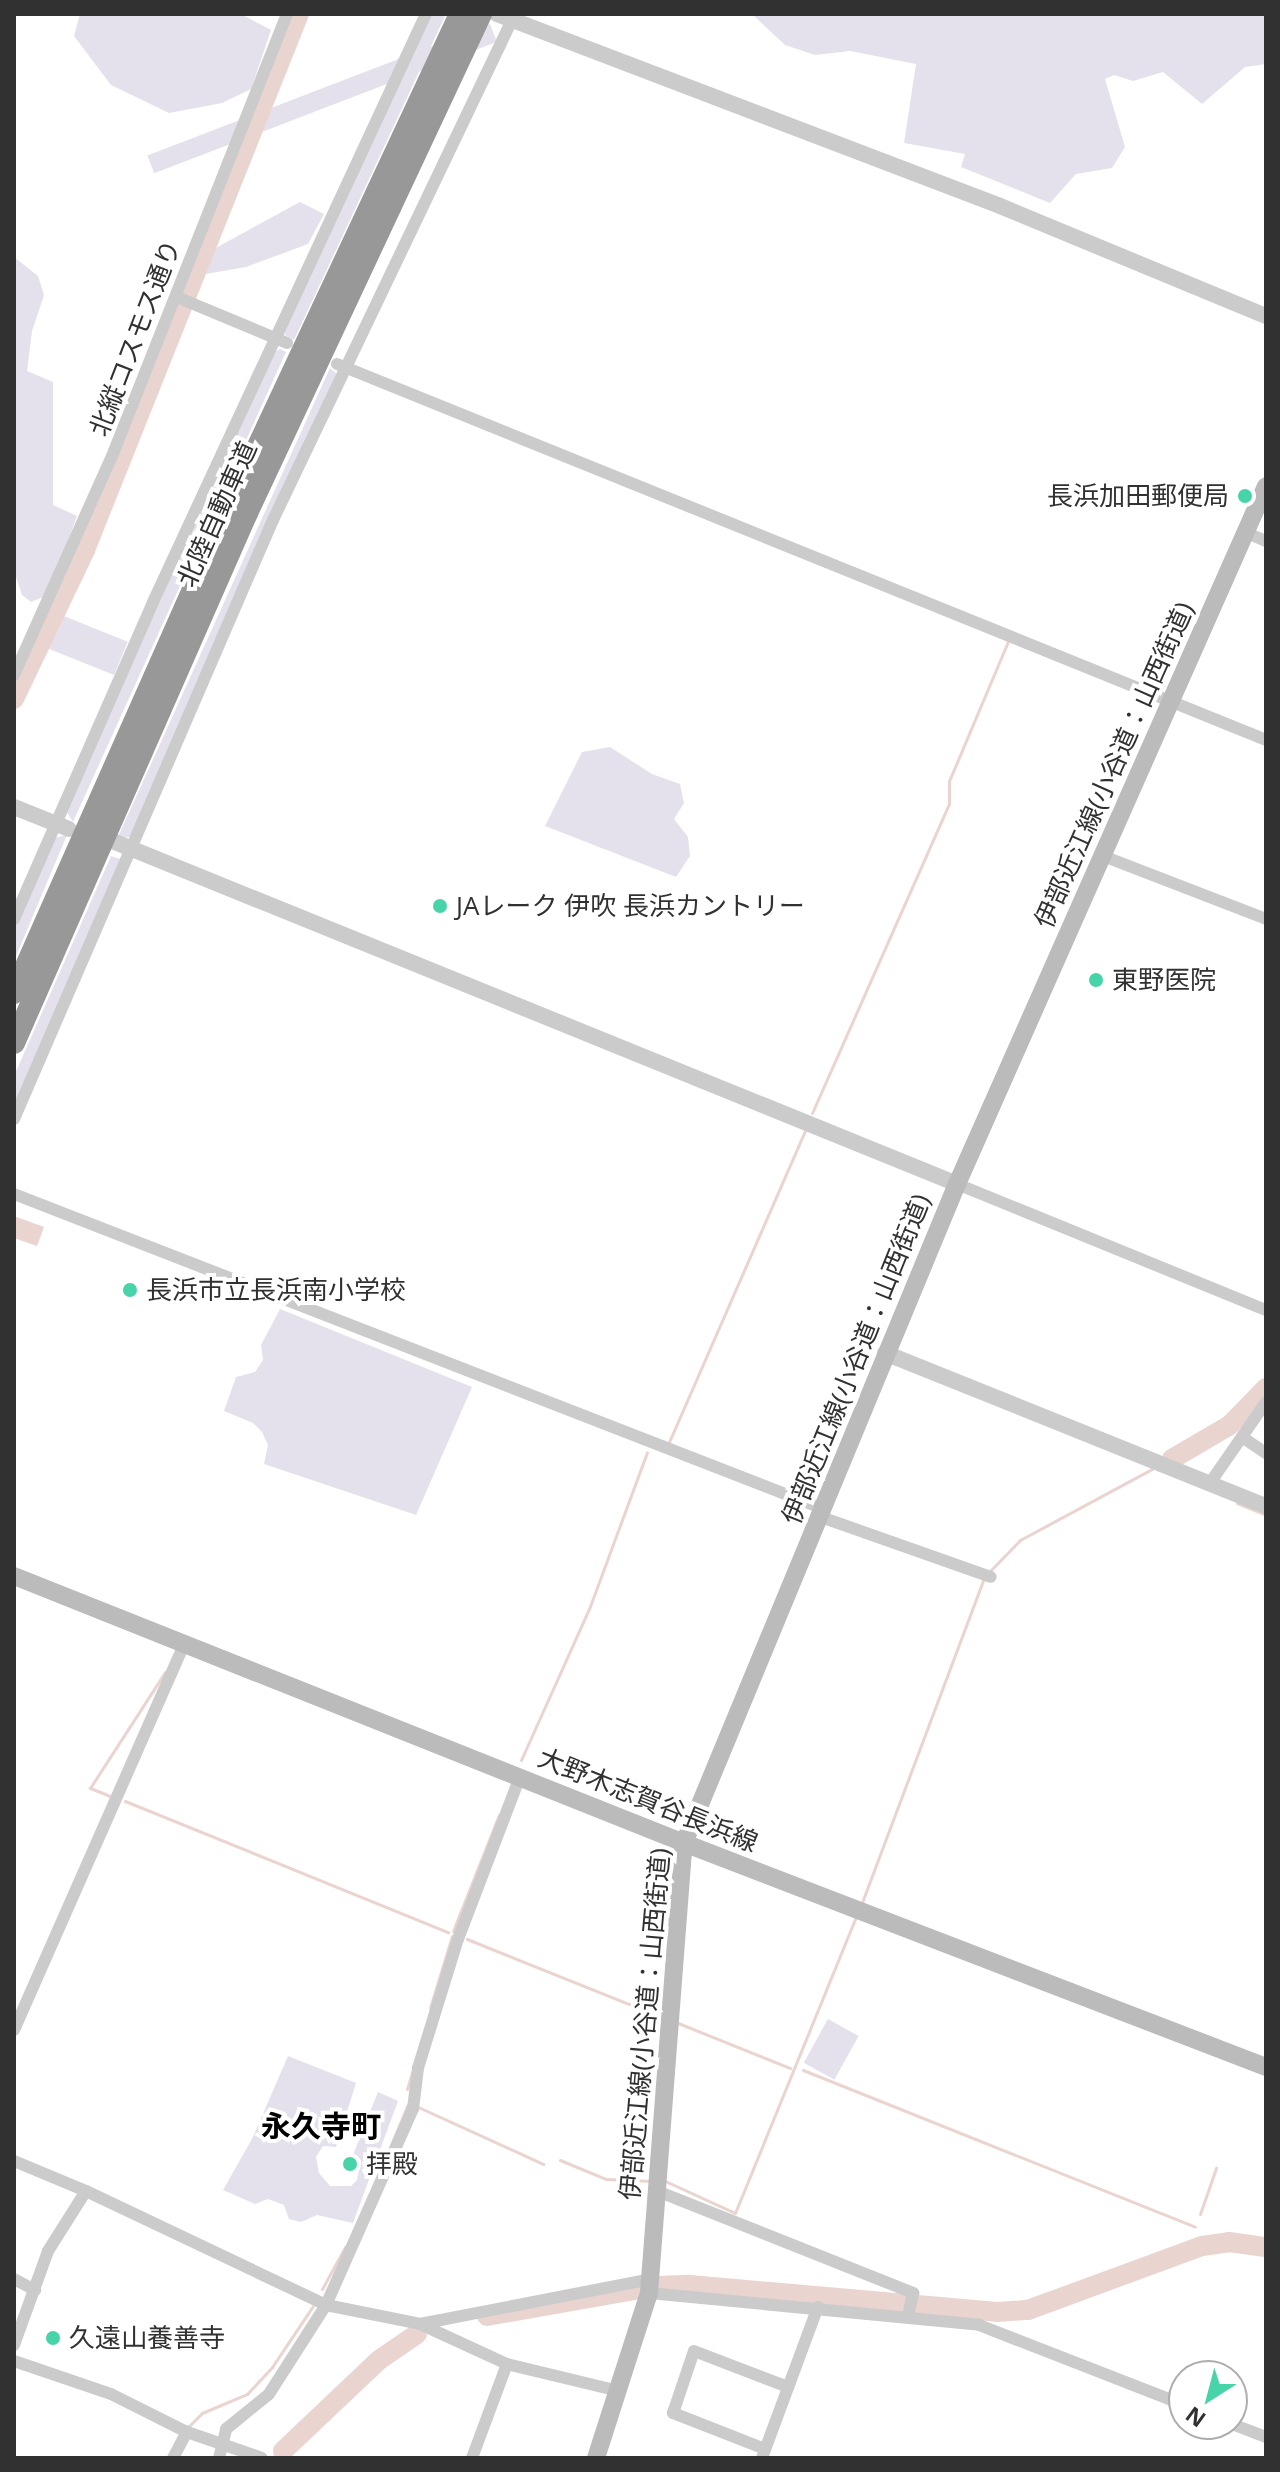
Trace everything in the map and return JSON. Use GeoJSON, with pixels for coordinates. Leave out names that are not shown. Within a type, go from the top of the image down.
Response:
{"type":"FeatureCollection","features":[{"type":"Feature","properties":{"kind":"highway","name":"北陸自動車道"},"geometry":{"type":"LineString","coordinates":[[14,993],[230,506],[460,14]]}},
{"type":"Feature","properties":{"kind":"highway","name":"北陸自動車道"},"geometry":{"type":"LineString","coordinates":[[14,1043],[247,513],[481,14]]}},
{"type":"Feature","properties":{"kind":"main road","name":"伊部近江線(小谷道：山西街道)"},"geometry":{"type":"LineString","coordinates":[[596,2458],[651,2284],[684,1843],[957,1184],[1266,486]]}},
{"type":"Feature","properties":{"kind":"main road","name":"大野木志賀谷長浜線"},"geometry":{"type":"LineString","coordinates":[[14,1576],[684,1843],[1266,2067]]}},
{"type":"Feature","properties":{"kind":"street","name":"北縦コスモス通り"},"geometry":{"type":"LineString","coordinates":[[14,675],[114,451],[287,14]]}},
{"type":"Feature","properties":{"kind":"street"},"geometry":{"type":"LineString","coordinates":[[14,919],[62,826],[274,337],[426,14]]}},
{"type":"Feature","properties":{"kind":"street"},"geometry":{"type":"LineString","coordinates":[[14,1119],[273,520],[350,369],[505,17],[1000,206],[1266,316]]}},
{"type":"Feature","properties":{"kind":"street"},"geometry":{"type":"LineString","coordinates":[[184,300],[287,343]]}},
{"type":"Feature","properties":{"kind":"street"},"geometry":{"type":"LineString","coordinates":[[337,364],[1172,698],[1266,740]]}},
{"type":"Feature","properties":{"kind":"street"},"geometry":{"type":"LineString","coordinates":[[1249,528],[1266,541]]}},
{"type":"Feature","properties":{"kind":"street"},"geometry":{"type":"LineString","coordinates":[[14,807],[62,826]]}},
{"type":"Feature","properties":{"kind":"street"},"geometry":{"type":"LineString","coordinates":[[110,840],[1266,1310]]}},
{"type":"Feature","properties":{"kind":"street"},"geometry":{"type":"LineString","coordinates":[[1103,856],[1266,919]]}},
{"type":"Feature","properties":{"kind":"street"},"geometry":{"type":"LineString","coordinates":[[14,1194],[985,1575]]}},
{"type":"Feature","properties":{"kind":"street"},"geometry":{"type":"LineString","coordinates":[[885,1353],[1266,1506]]}},
{"type":"Feature","properties":{"kind":"street"},"geometry":{"type":"LineString","coordinates":[[1210,1483],[1266,1402]]}},
{"type":"Feature","properties":{"kind":"street"},"geometry":{"type":"LineString","coordinates":[[1242,1437],[1266,1453]]}},
{"type":"Feature","properties":{"kind":"street"},"geometry":{"type":"LineString","coordinates":[[14,2030],[185,1642]]}},
{"type":"Feature","properties":{"kind":"street"},"geometry":{"type":"LineString","coordinates":[[219,2458],[226,2429],[269,2394],[288,2369],[326,2305],[414,2106],[418,2068],[458,1939],[520,1777]]}},
{"type":"Feature","properties":{"kind":"street"},"geometry":{"type":"LineString","coordinates":[[14,2161],[86,2191],[151,2227],[326,2305],[420,2324],[507,2364],[619,2391]]}},
{"type":"Feature","properties":{"kind":"street"},"geometry":{"type":"LineString","coordinates":[[658,2183],[913,2293],[908,2317]]}},
{"type":"Feature","properties":{"kind":"street"},"geometry":{"type":"LineString","coordinates":[[14,2345],[48,2251],[86,2191]]}},
{"type":"Feature","properties":{"kind":"street"},"geometry":{"type":"LineString","coordinates":[[14,2279],[35,2290]]}},
{"type":"Feature","properties":{"kind":"street"},"geometry":{"type":"LineString","coordinates":[[420,2324],[651,2284],[979,2325],[1168,2399]]}},
{"type":"Feature","properties":{"kind":"street"},"geometry":{"type":"LineString","coordinates":[[788,2387],[694,2351],[673,2413],[763,2454],[818,2307]]}},
{"type":"Feature","properties":{"kind":"street"},"geometry":{"type":"LineString","coordinates":[[14,2361],[111,2394],[187,2432],[262,2458]]}},
{"type":"Feature","properties":{"kind":"street"},"geometry":{"type":"LineString","coordinates":[[472,2458],[507,2364]]}},
{"type":"Feature","properties":{"kind":"street"},"geometry":{"type":"LineString","coordinates":[[173,2458],[187,2432]]}},
{"type":"Feature","properties":{"kind":"shaded area"},"geometry":{"type":"Polygon","coordinates":[[[80,14],[241,14],[271,30],[251,89],[222,103],[169,113],[111,85],[74,36],[80,14]]]}},
{"type":"Feature","properties":{"kind":"shaded area"},"geometry":{"type":"Polygon","coordinates":[[[429,14],[446,14],[294,340],[285,335],[283,325],[429,14]]]}},
{"type":"Feature","properties":{"kind":"shaded area"},"geometry":{"type":"Polygon","coordinates":[[[752,14],[1266,14],[1266,64],[1245,67],[1202,104],[1163,72],[1133,81],[1114,75],[1105,79],[1125,147],[1112,168],[1076,174],[1050,203],[961,167],[965,154],[904,143],[916,64],[850,51],[815,55],[785,45],[752,14]]]}},
{"type":"Feature","properties":{"kind":"shaded area"},"geometry":{"type":"Polygon","coordinates":[[[490,24],[497,42],[154,173],[147,156],[490,24]]]}},
{"type":"Feature","properties":{"kind":"shaded area"},"geometry":{"type":"Polygon","coordinates":[[[300,202],[324,214],[308,244],[246,267],[206,274],[212,250],[300,202]]]}},
{"type":"Feature","properties":{"kind":"shaded area"},"geometry":{"type":"Polygon","coordinates":[[[14,257],[38,276],[44,295],[32,331],[27,371],[53,382],[53,505],[77,516],[48,595],[31,602],[22,595],[14,571],[14,257]]]}},
{"type":"Feature","properties":{"kind":"shaded area"},"geometry":{"type":"Polygon","coordinates":[[[280,349],[286,352],[73,822],[66,811],[270,354],[280,349]]]}},
{"type":"Feature","properties":{"kind":"shaded area"},"geometry":{"type":"Polygon","coordinates":[[[330,368],[339,376],[135,836],[117,839],[330,368]]]}},
{"type":"Feature","properties":{"kind":"shaded area"},"geometry":{"type":"Polygon","coordinates":[[[59,614],[128,642],[114,675],[46,647],[59,614]]]}},
{"type":"Feature","properties":{"kind":"shaded area"},"geometry":{"type":"Polygon","coordinates":[[[610,747],[652,774],[680,784],[684,803],[674,819],[688,837],[690,856],[676,877],[545,826],[582,752],[610,747]]]}},
{"type":"Feature","properties":{"kind":"shaded area"},"geometry":{"type":"Polygon","coordinates":[[[67,835],[14,961],[14,928],[53,838],[67,835]]]}},
{"type":"Feature","properties":{"kind":"shaded area"},"geometry":{"type":"Polygon","coordinates":[[[111,856],[121,859],[14,1113],[14,1076],[111,856]]]}},
{"type":"Feature","properties":{"kind":"shaded area"},"geometry":{"type":"Polygon","coordinates":[[[14,1216],[44,1227],[37,1246],[14,1238],[14,1216]]]}},
{"type":"Feature","properties":{"kind":"shaded area"},"geometry":{"type":"Polygon","coordinates":[[[280,1309],[472,1387],[416,1515],[264,1464],[268,1445],[262,1432],[253,1423],[224,1411],[236,1377],[255,1372],[263,1360],[261,1345],[280,1309]]]}},
{"type":"Feature","properties":{"kind":"shaded area"},"geometry":{"type":"Polygon","coordinates":[[[828,2019],[859,2036],[834,2080],[804,2063],[828,2019]]]}},
{"type":"Feature","properties":{"kind":"shaded area"},"geometry":{"type":"Polygon","coordinates":[[[288,2056],[356,2083],[336,2147],[323,2146],[316,2157],[319,2173],[330,2186],[351,2186],[357,2180],[361,2160],[353,2155],[378,2092],[398,2101],[353,2223],[317,2215],[301,2222],[289,2219],[284,2205],[268,2199],[255,2204],[223,2190],[252,2139],[288,2056]]]}},
{"type":"Feature","properties":{"kind":"waterway"},"geometry":{"type":"LineString","coordinates":[[14,699],[85,550],[299,14]]}},
{"type":"Feature","properties":{"kind":"waterway"},"geometry":{"type":"LineString","coordinates":[[812,1113],[949,804],[949,781],[1008,641]]}},
{"type":"Feature","properties":{"kind":"waterway"},"geometry":{"type":"LineString","coordinates":[[669,1442],[805,1130]]}},
{"type":"Feature","properties":{"kind":"waterway"},"geometry":{"type":"LineString","coordinates":[[1172,1459],[1230,1425],[1266,1388]]}},
{"type":"Feature","properties":{"kind":"waterway"},"geometry":{"type":"LineString","coordinates":[[521,1760],[589,1609],[647,1452]]}},
{"type":"Feature","properties":{"kind":"waterway"},"geometry":{"type":"LineString","coordinates":[[990,1571],[1020,1540],[1152,1469]]}},
{"type":"Feature","properties":{"kind":"waterway"},"geometry":{"type":"LineString","coordinates":[[1237,1503],[1266,1515]]}},
{"type":"Feature","properties":{"kind":"waterway"},"geometry":{"type":"LineString","coordinates":[[861,1905],[983,1580]]}},
{"type":"Feature","properties":{"kind":"waterway"},"geometry":{"type":"LineString","coordinates":[[110,1796],[90,1788],[165,1672]]}},
{"type":"Feature","properties":{"kind":"waterway"},"geometry":{"type":"LineString","coordinates":[[125,1801],[448,1932]]}},
{"type":"Feature","properties":{"kind":"waterway"},"geometry":{"type":"LineString","coordinates":[[453,1931],[499,1815]]}},
{"type":"Feature","properties":{"kind":"waterway"},"geometry":{"type":"LineString","coordinates":[[663,2180],[735,2213],[856,1917]]}},
{"type":"Feature","properties":{"kind":"waterway"},"geometry":{"type":"LineString","coordinates":[[430,2008],[452,1936]]}},
{"type":"Feature","properties":{"kind":"waterway"},"geometry":{"type":"LineString","coordinates":[[467,1939],[659,2016]]}},
{"type":"Feature","properties":{"kind":"waterway"},"geometry":{"type":"LineString","coordinates":[[678,2023],[790,2068]]}},
{"type":"Feature","properties":{"kind":"waterway"},"geometry":{"type":"LineString","coordinates":[[803,2070],[1195,2227]]}},
{"type":"Feature","properties":{"kind":"waterway"},"geometry":{"type":"LineString","coordinates":[[407,2089],[412,2073]]}},
{"type":"Feature","properties":{"kind":"waterway"},"geometry":{"type":"LineString","coordinates":[[386,2157],[408,2104]]}},
{"type":"Feature","properties":{"kind":"waterway"},"geometry":{"type":"LineString","coordinates":[[416,2106],[543,2164]]}},
{"type":"Feature","properties":{"kind":"waterway"},"geometry":{"type":"LineString","coordinates":[[560,2160],[606,2179],[652,2181]]}},
{"type":"Feature","properties":{"kind":"waterway"},"geometry":{"type":"LineString","coordinates":[[1200,2214],[1216,2168]]}},
{"type":"Feature","properties":{"kind":"waterway"},"geometry":{"type":"LineString","coordinates":[[487,2316],[657,2286],[690,2285],[997,2312],[1028,2310],[1202,2246],[1229,2242],[1266,2247]]}},
{"type":"Feature","properties":{"kind":"waterway"},"geometry":{"type":"LineString","coordinates":[[322,2289],[345,2247]]}},
{"type":"Feature","properties":{"kind":"waterway"},"geometry":{"type":"LineString","coordinates":[[188,2427],[202,2413],[247,2394],[272,2367],[313,2306]]}},
{"type":"Feature","properties":{"kind":"waterway"},"geometry":{"type":"LineString","coordinates":[[283,2451],[379,2360],[417,2334]]}},
{"type":"Feature","properties":{"kind":"place","name":"長浜加田郵便局"},"geometry":{"type":"Point","coordinates":[1245,496]}},
{"type":"Feature","properties":{"kind":"place","name":"JAレーク 伊吹 長浜カントリー"},"geometry":{"type":"Point","coordinates":[440,906]}},
{"type":"Feature","properties":{"kind":"place","name":"東野医院"},"geometry":{"type":"Point","coordinates":[1096,980]}},
{"type":"Feature","properties":{"kind":"place","name":"長浜市立長浜南小学校"},"geometry":{"type":"Point","coordinates":[130,1290]}},
{"type":"Feature","properties":{"kind":"place","name":"拝殿"},"geometry":{"type":"Point","coordinates":[350,2164]}},
{"type":"Feature","properties":{"kind":"place","name":"久遠山養善寺"},"geometry":{"type":"Point","coordinates":[53,2338]}},
{"type":"Feature","properties":{"kind":"district","name":"永久寺町"},"geometry":{"type":"Point","coordinates":[321,2126]}}]}
